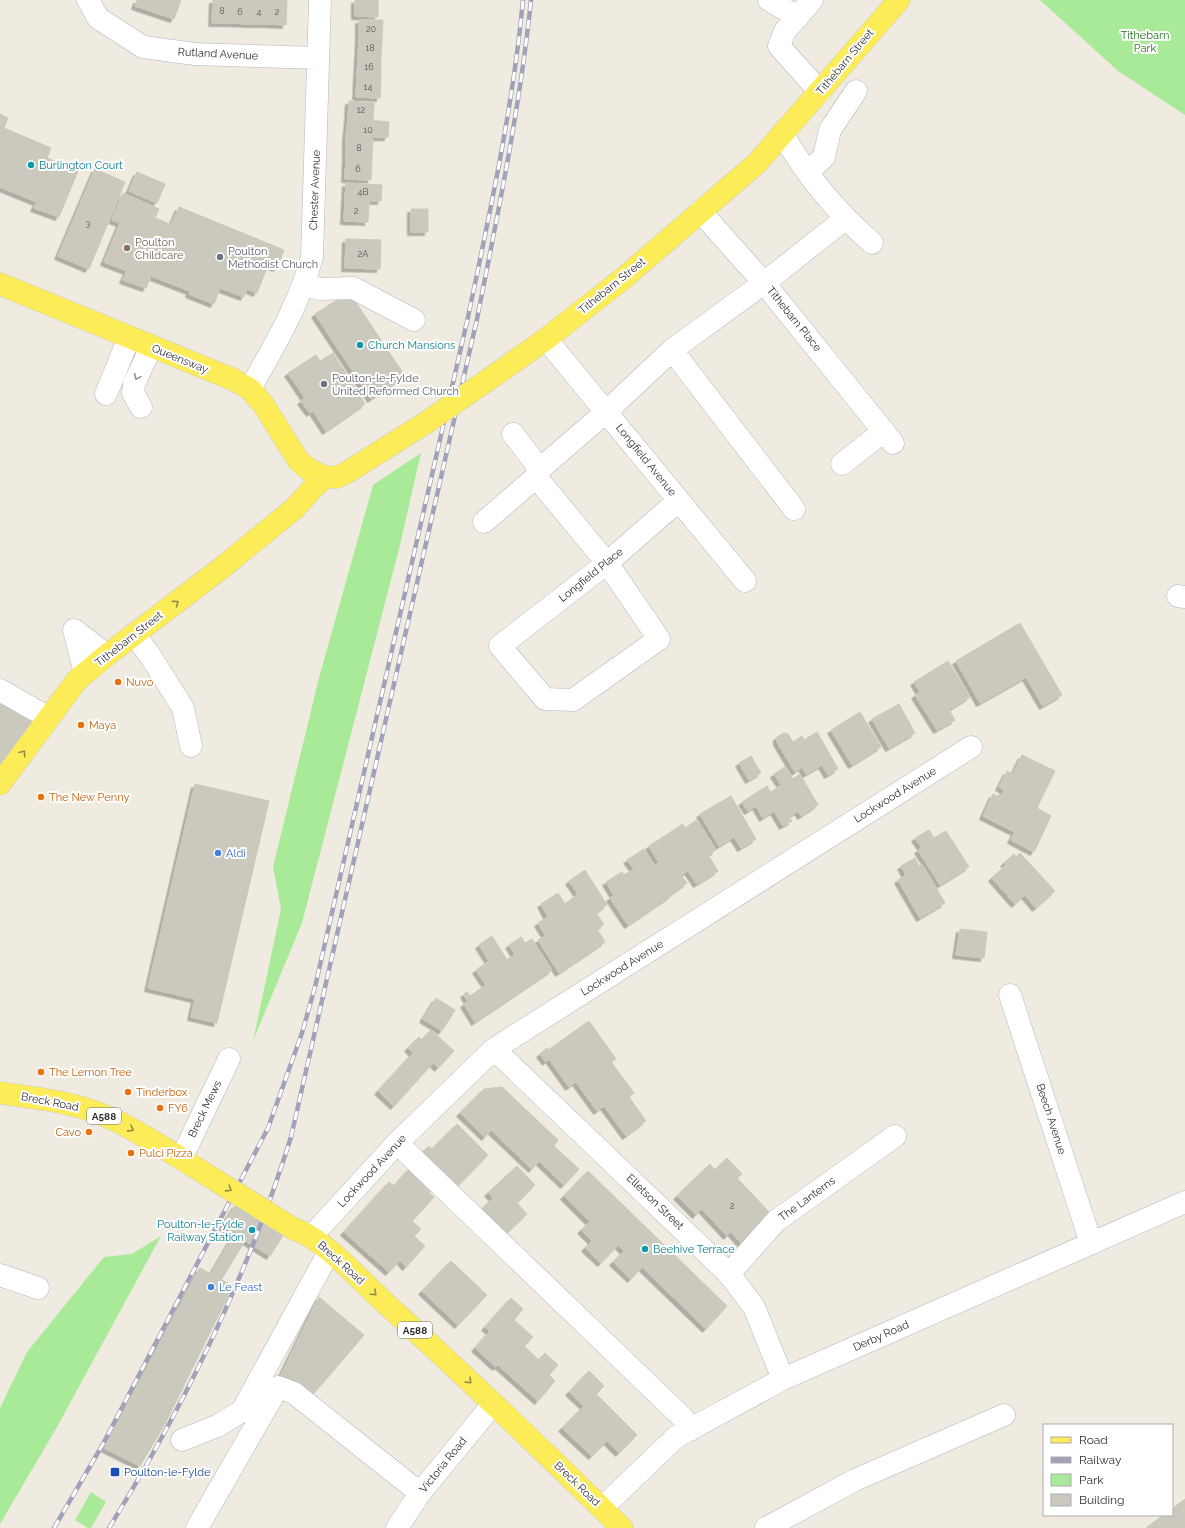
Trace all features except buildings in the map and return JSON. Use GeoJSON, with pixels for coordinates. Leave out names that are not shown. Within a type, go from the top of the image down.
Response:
{"type":"FeatureCollection","features":[{"type":"Feature","properties":{"kind":"main road","name":"Tithebarn Street"},"geometry":{"type":"LineString","coordinates":[[0,784],[77,680],[85,673],[283,518],[295,508],[325,477],[337,476],[346,473],[427,422],[546,339],[625,277],[757,163],[899,0]]}},
{"type":"Feature","properties":{"kind":"main road","name":"Queensway"},"geometry":{"type":"LineString","coordinates":[[0,284],[232,379],[250,389],[263,404],[298,460],[308,469],[325,477]]}},
{"type":"Feature","properties":{"kind":"main road","name":"Tithebarn Street"},"geometry":{"type":"LineString","coordinates":[[283,518],[297,484],[298,460]]}},
{"type":"Feature","properties":{"kind":"main road","name":"Breck Road"},"geometry":{"type":"LineString","coordinates":[[0,1093],[81,1108],[108,1117],[303,1234],[329,1252],[493,1404],[622,1528]]}},
{"type":"Feature","properties":{"kind":"street","name":"Rutland Avenue"},"geometry":{"type":"LineString","coordinates":[[88,0],[98,18],[143,47],[195,54],[318,58]]}},
{"type":"Feature","properties":{"kind":"street","name":"Chester Avenue"},"geometry":{"type":"LineString","coordinates":[[250,389],[295,307],[305,285],[312,257],[320,0]]}},
{"type":"Feature","properties":{"kind":"street"},"geometry":{"type":"LineString","coordinates":[[769,0],[798,17]]}},
{"type":"Feature","properties":{"kind":"street"},"geometry":{"type":"LineString","coordinates":[[812,0],[785,32],[779,46],[820,92]]}},
{"type":"Feature","properties":{"kind":"street"},"geometry":{"type":"LineString","coordinates":[[808,172],[824,157],[830,130],[856,91]]}},
{"type":"Feature","properties":{"kind":"street"},"geometry":{"type":"LineString","coordinates":[[783,134],[798,160],[845,219],[872,243]]}},
{"type":"Feature","properties":{"kind":"street","name":"Tithebarn Place"},"geometry":{"type":"LineString","coordinates":[[700,211],[764,283],[888,437],[842,464]]}},
{"type":"Feature","properties":{"kind":"street"},"geometry":{"type":"LineString","coordinates":[[484,522],[672,350],[764,283],[845,219]]}},
{"type":"Feature","properties":{"kind":"street"},"geometry":{"type":"LineString","coordinates":[[305,285],[320,289],[353,288],[414,320]]}},
{"type":"Feature","properties":{"kind":"street"},"geometry":{"type":"LineString","coordinates":[[106,394],[129,338]]}},
{"type":"Feature","properties":{"kind":"street","name":"Longfield Avenue"},"geometry":{"type":"LineString","coordinates":[[546,339],[745,581]]}},
{"type":"Feature","properties":{"kind":"street"},"geometry":{"type":"LineString","coordinates":[[141,407],[133,393],[134,384],[151,347]]}},
{"type":"Feature","properties":{"kind":"street"},"geometry":{"type":"LineString","coordinates":[[672,350],[794,509]]}},
{"type":"Feature","properties":{"kind":"street"},"geometry":{"type":"LineString","coordinates":[[513,434],[538,473],[607,563]]}},
{"type":"Feature","properties":{"kind":"street","name":"Longfield Place"},"geometry":{"type":"LineString","coordinates":[[607,563],[659,639],[573,700],[545,700],[500,646],[607,563],[678,501]]}},
{"type":"Feature","properties":{"kind":"street"},"geometry":{"type":"LineString","coordinates":[[85,673],[74,630],[107,655]]}},
{"type":"Feature","properties":{"kind":"street"},"geometry":{"type":"LineString","coordinates":[[134,634],[151,657],[183,708],[191,746]]}},
{"type":"Feature","properties":{"kind":"street"},"geometry":{"type":"LineString","coordinates":[[0,690],[49,718]]}},
{"type":"Feature","properties":{"kind":"street","name":"Lockwood Avenue"},"geometry":{"type":"LineString","coordinates":[[303,1234],[320,1227],[397,1143],[494,1049],[971,747]]}},
{"type":"Feature","properties":{"kind":"street","name":"Beech Avenue"},"geometry":{"type":"LineString","coordinates":[[1010,995],[1091,1243]]}},
{"type":"Feature","properties":{"kind":"street","name":"Elletson Street"},"geometry":{"type":"LineString","coordinates":[[494,1049],[729,1274],[754,1307],[783,1379]]}},
{"type":"Feature","properties":{"kind":"street","name":"Breck Mews"},"geometry":{"type":"LineString","coordinates":[[188,1164],[229,1059]]}},
{"type":"Feature","properties":{"kind":"street","name":"The Lanterns"},"geometry":{"type":"LineString","coordinates":[[729,1274],[776,1221],[895,1136]]}},
{"type":"Feature","properties":{"kind":"street"},"geometry":{"type":"LineString","coordinates":[[397,1143],[683,1418],[690,1430]]}},
{"type":"Feature","properties":{"kind":"street","name":"Derby Road"},"geometry":{"type":"LineString","coordinates":[[602,1508],[676,1437],[783,1379],[1185,1202]]}},
{"type":"Feature","properties":{"kind":"street"},"geometry":{"type":"LineString","coordinates":[[182,1440],[217,1426],[242,1411],[329,1252]]}},
{"type":"Feature","properties":{"kind":"street"},"geometry":{"type":"LineString","coordinates":[[0,1276],[38,1288]]}},
{"type":"Feature","properties":{"kind":"street"},"geometry":{"type":"LineString","coordinates":[[197,1528],[278,1387],[294,1393],[420,1493]]}},
{"type":"Feature","properties":{"kind":"street","name":"Victoria Road"},"geometry":{"type":"LineString","coordinates":[[397,1528],[420,1493],[493,1404]]}},
{"type":"Feature","properties":{"kind":"street"},"geometry":{"type":"LineString","coordinates":[[766,1528],[855,1480],[1004,1415]]}},
{"type":"Feature","properties":{"kind":"green space","name":"Tithebarn Park"},"geometry":{"type":"Polygon","coordinates":[[[1040,0],[1185,0],[1185,115],[1118,71],[1040,0]]]}},
{"type":"Feature","properties":{"kind":"green space"},"geometry":{"type":"Polygon","coordinates":[[[421,453],[400,545],[302,923],[253,1041],[281,909],[273,867],[319,678],[373,485],[421,453]]]}},
{"type":"Feature","properties":{"kind":"green space"},"geometry":{"type":"Polygon","coordinates":[[[161,1236],[57,1427],[0,1524],[0,1408],[27,1352],[104,1257],[132,1254],[161,1236]]]}},
{"type":"Feature","properties":{"kind":"green space"},"geometry":{"type":"Polygon","coordinates":[[[91,1492],[106,1502],[91,1528],[88,1528],[75,1520],[91,1492]]]}},
{"type":"Feature","properties":{"kind":"railway"},"geometry":{"type":"LineString","coordinates":[[54,1528],[103,1444],[268,1128],[302,1033],[315,987],[468,317],[507,120],[519,40],[523,0]]}},
{"type":"Feature","properties":{"kind":"railway"},"geometry":{"type":"LineString","coordinates":[[109,1528],[137,1482],[189,1387],[235,1289],[274,1188],[291,1137],[477,319],[515,120],[531,0]]}},
{"type":"Feature","properties":{"kind":"place","name":"Burlington Court"},"geometry":{"type":"Point","coordinates":[31,165]}},
{"type":"Feature","properties":{"kind":"place","name":"Poulton Childcare"},"geometry":{"type":"Point","coordinates":[127,248]}},
{"type":"Feature","properties":{"kind":"place","name":"Poulton Methodist Church"},"geometry":{"type":"Point","coordinates":[220,257]}},
{"type":"Feature","properties":{"kind":"place","name":"Church Mansions"},"geometry":{"type":"Point","coordinates":[360,345]}},
{"type":"Feature","properties":{"kind":"place","name":"Poulton-le-Fylde United Reformed Church"},"geometry":{"type":"Point","coordinates":[324,384]}},
{"type":"Feature","properties":{"kind":"place","name":"Nuvo"},"geometry":{"type":"Point","coordinates":[118,682]}},
{"type":"Feature","properties":{"kind":"place","name":"Maya"},"geometry":{"type":"Point","coordinates":[81,725]}},
{"type":"Feature","properties":{"kind":"place","name":"The New Penny"},"geometry":{"type":"Point","coordinates":[41,797]}},
{"type":"Feature","properties":{"kind":"place","name":"Aldi"},"geometry":{"type":"Point","coordinates":[218,853]}},
{"type":"Feature","properties":{"kind":"place","name":"The Lemon Tree"},"geometry":{"type":"Point","coordinates":[41,1072]}},
{"type":"Feature","properties":{"kind":"place","name":"Tinderbox"},"geometry":{"type":"Point","coordinates":[128,1092]}},
{"type":"Feature","properties":{"kind":"place","name":"FY6"},"geometry":{"type":"Point","coordinates":[160,1108]}},
{"type":"Feature","properties":{"kind":"place","name":"Cavo"},"geometry":{"type":"Point","coordinates":[89,1132]}},
{"type":"Feature","properties":{"kind":"place","name":"Pulci Pizza"},"geometry":{"type":"Point","coordinates":[131,1153]}},
{"type":"Feature","properties":{"kind":"place","name":"Poulton-le-Fylde Railway Station"},"geometry":{"type":"Point","coordinates":[252,1230]}},
{"type":"Feature","properties":{"kind":"place","name":"Beehive Terrace"},"geometry":{"type":"Point","coordinates":[645,1249]}},
{"type":"Feature","properties":{"kind":"place","name":"Le Feast"},"geometry":{"type":"Point","coordinates":[211,1287]}},
{"type":"Feature","properties":{"kind":"place","name":"Poulton-le-Fylde"},"geometry":{"type":"Point","coordinates":[115,1472]}}]}
